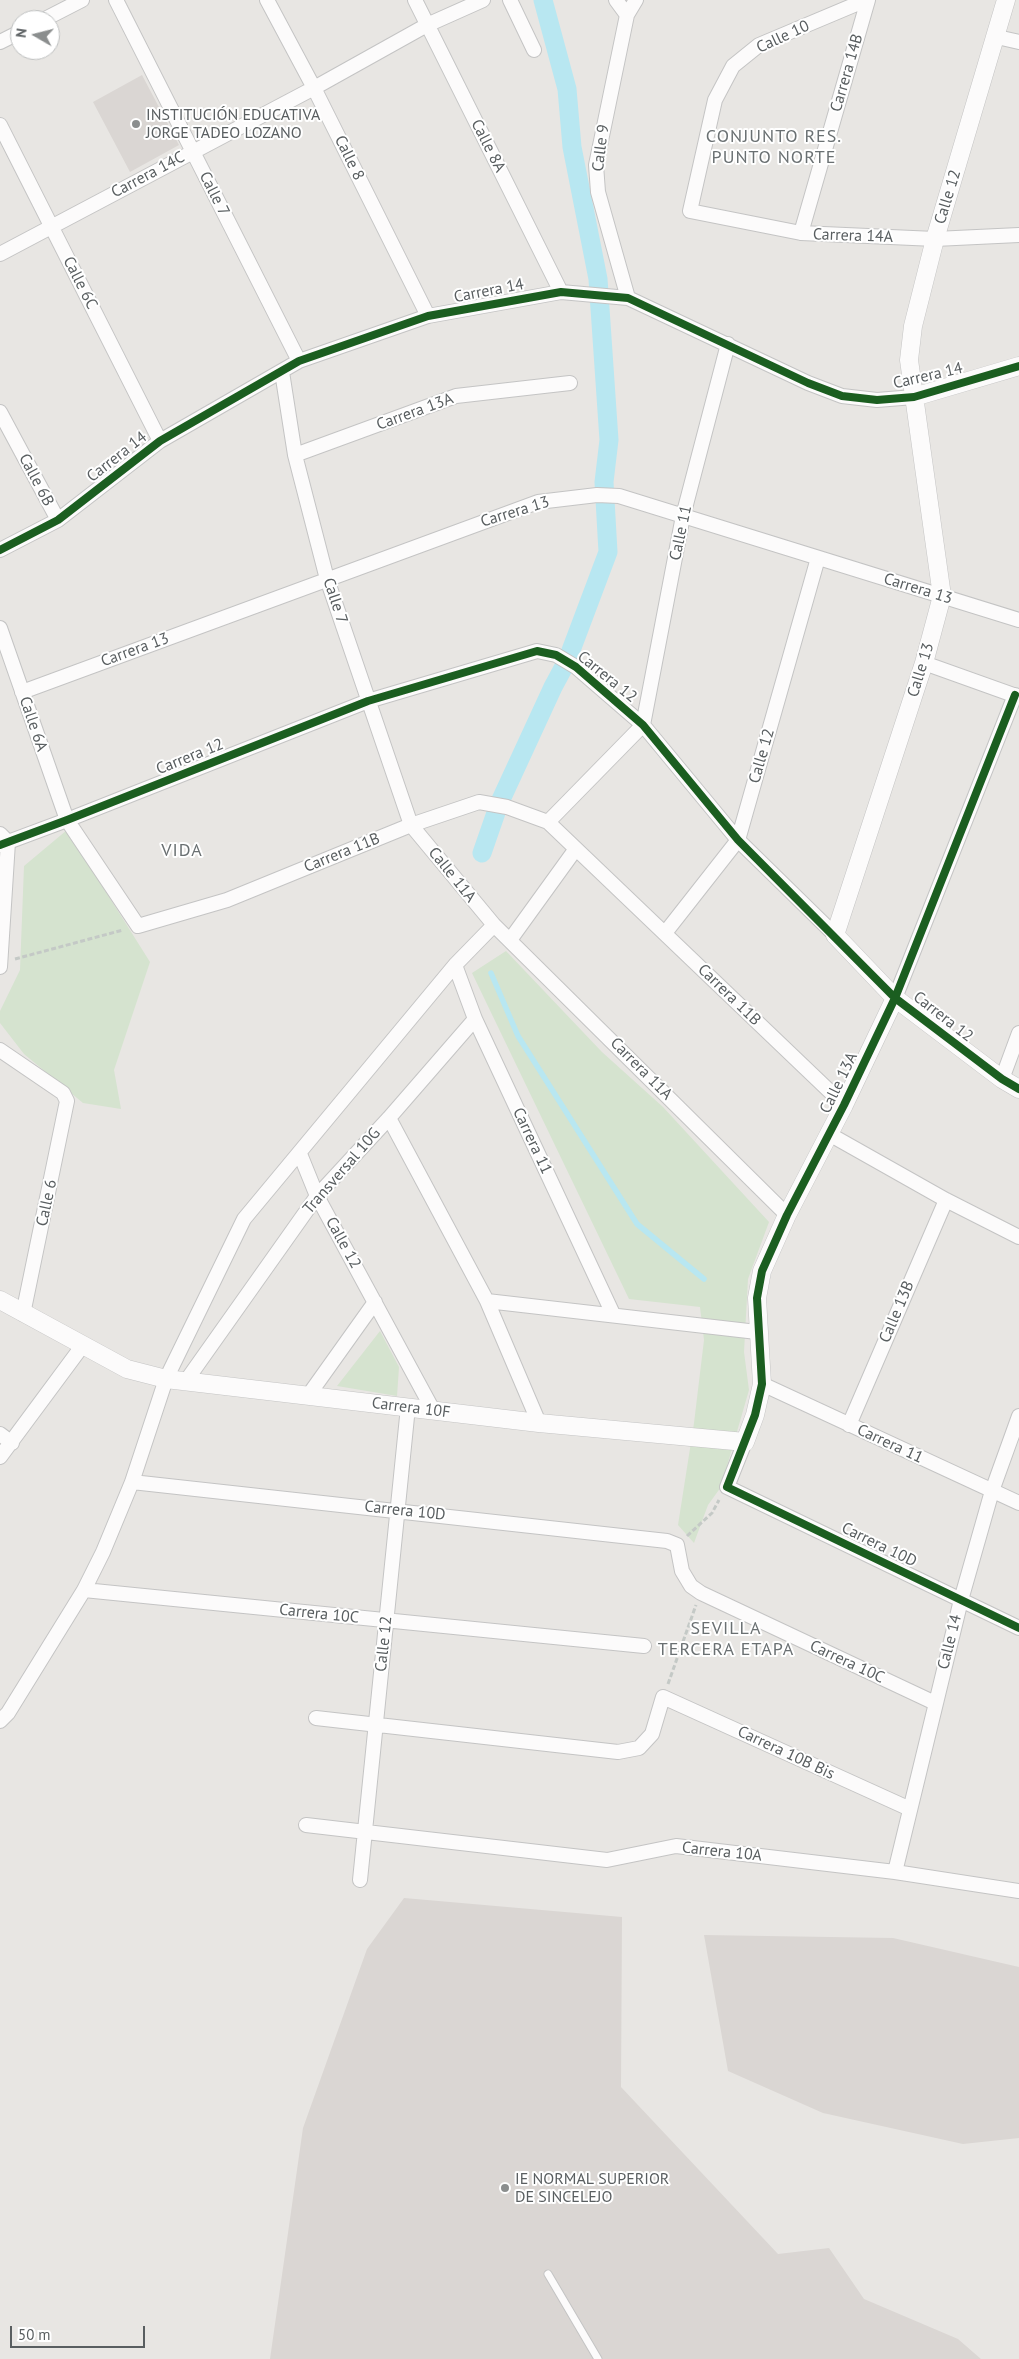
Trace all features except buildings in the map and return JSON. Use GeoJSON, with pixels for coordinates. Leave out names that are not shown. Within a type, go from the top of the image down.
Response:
{"type":"FeatureCollection","features":[{"type":"Feature","properties":{"kind":"street"},"geometry":{"type":"LineString","coordinates":[[60,11],[82,0]]}},
{"type":"Feature","properties":{"kind":"street","name":"Calle 7"},"geometry":{"type":"LineString","coordinates":[[116,0],[299,361]]}},
{"type":"Feature","properties":{"kind":"street","name":"Calle 8"},"geometry":{"type":"LineString","coordinates":[[268,0],[428,316]]}},
{"type":"Feature","properties":{"kind":"street","name":"Calle 8A"},"geometry":{"type":"LineString","coordinates":[[415,0],[561,292]]}},
{"type":"Feature","properties":{"kind":"street","name":"Carrera 14C"},"geometry":{"type":"LineString","coordinates":[[0,254],[314,88],[427,25],[483,0]]}},
{"type":"Feature","properties":{"kind":"street"},"geometry":{"type":"LineString","coordinates":[[510,0],[534,50]]}},
{"type":"Feature","properties":{"kind":"street"},"geometry":{"type":"LineString","coordinates":[[616,0],[627,15],[636,0]]}},
{"type":"Feature","properties":{"kind":"street","name":"Calle 10"},"geometry":{"type":"LineString","coordinates":[[690,211],[716,100],[732,66],[759,45],[867,0]]}},
{"type":"Feature","properties":{"kind":"street","name":"Carrera 14B"},"geometry":{"type":"LineString","coordinates":[[802,233],[867,0]]}},
{"type":"Feature","properties":{"kind":"street","name":"Calle 12"},"geometry":{"type":"LineString","coordinates":[[914,396],[910,360],[913,326],[935,239],[997,37],[1006,0]]}},
{"type":"Feature","properties":{"kind":"street","name":"Calle 9"},"geometry":{"type":"LineString","coordinates":[[627,15],[596,165],[600,201],[628,298]]}},
{"type":"Feature","properties":{"kind":"street"},"geometry":{"type":"LineString","coordinates":[[997,37],[1019,42]]}},
{"type":"Feature","properties":{"kind":"street","name":"Calle 6C"},"geometry":{"type":"LineString","coordinates":[[0,126],[160,441]]}},
{"type":"Feature","properties":{"kind":"street","name":"Carrera 14A"},"geometry":{"type":"LineString","coordinates":[[690,211],[802,233],[935,239],[1019,235]]}},
{"type":"Feature","properties":{"kind":"street","name":"Carrera 14"},"geometry":{"type":"LineString","coordinates":[[0,550],[58,520],[160,441],[299,361],[428,316],[561,292],[582,292],[628,298],[808,383],[842,396],[877,400],[914,396],[1019,366]]}},
{"type":"Feature","properties":{"kind":"street","name":"Calle 11"},"geometry":{"type":"LineString","coordinates":[[643,725],[683,516],[728,344]]}},
{"type":"Feature","properties":{"kind":"street","name":"Calle 7"},"geometry":{"type":"LineString","coordinates":[[282,372],[295,455],[327,579],[411,825]]}},
{"type":"Feature","properties":{"kind":"street","name":"Carrera 13A"},"geometry":{"type":"LineString","coordinates":[[295,455],[456,396],[570,383]]}},
{"type":"Feature","properties":{"kind":"street","name":"Calle 13"},"geometry":{"type":"LineString","coordinates":[[835,935],[924,663],[942,596],[914,396]]}},
{"type":"Feature","properties":{"kind":"street","name":"Calle 6B"},"geometry":{"type":"LineString","coordinates":[[0,412],[58,520]]}},
{"type":"Feature","properties":{"kind":"street","name":"Carrera 13"},"geometry":{"type":"LineString","coordinates":[[22,692],[538,502],[597,494],[619,496],[1019,620]]}},
{"type":"Feature","properties":{"kind":"street","name":"Calle 12"},"geometry":{"type":"LineString","coordinates":[[665,934],[738,840],[818,558]]}},
{"type":"Feature","properties":{"kind":"street","name":"Calle 6A"},"geometry":{"type":"LineString","coordinates":[[0,628],[67,820]]}},
{"type":"Feature","properties":{"kind":"street","name":"Carrera 12"},"geometry":{"type":"LineString","coordinates":[[2,840],[67,820],[368,701],[537,651],[556,655],[576,667],[643,725],[738,840],[896,998],[1002,1080],[1019,1090]]}},
{"type":"Feature","properties":{"kind":"street"},"geometry":{"type":"LineString","coordinates":[[924,663],[1017,696]]}},
{"type":"Feature","properties":{"kind":"street","name":"Calle 13A"},"geometry":{"type":"LineString","coordinates":[[727,1487],[755,1414],[762,1384],[757,1332],[757,1298],[762,1272],[787,1214],[844,1105],[896,998],[1017,696]]}},
{"type":"Feature","properties":{"kind":"street"},"geometry":{"type":"LineString","coordinates":[[548,822],[643,725]]}},
{"type":"Feature","properties":{"kind":"street","name":"Carrera 11B"},"geometry":{"type":"LineString","coordinates":[[138,926],[227,900],[411,825],[479,802],[507,807],[548,822],[575,850],[844,1105]]}},
{"type":"Feature","properties":{"kind":"street"},"geometry":{"type":"LineString","coordinates":[[67,820],[138,926]]}},
{"type":"Feature","properties":{"kind":"street","name":"Calle 11A"},"geometry":{"type":"LineString","coordinates":[[411,825],[494,925]]}},
{"type":"Feature","properties":{"kind":"street"},"geometry":{"type":"LineString","coordinates":[[0,964],[2,840]]}},
{"type":"Feature","properties":{"kind":"street"},"geometry":{"type":"LineString","coordinates":[[510,940],[575,850]]}},
{"type":"Feature","properties":{"kind":"street"},"geometry":{"type":"LineString","coordinates":[[0,1721],[8,1713],[84,1590],[103,1552],[132,1482],[166,1379],[244,1219],[300,1154],[455,965],[494,925]]}},
{"type":"Feature","properties":{"kind":"street","name":"Carrera 11A"},"geometry":{"type":"LineString","coordinates":[[494,925],[787,1214]]}},
{"type":"Feature","properties":{"kind":"street","name":"Carrera 11"},"geometry":{"type":"LineString","coordinates":[[455,965],[475,1019],[613,1314]]}},
{"type":"Feature","properties":{"kind":"street","name":"Transversal 10G"},"geometry":{"type":"LineString","coordinates":[[186,1381],[317,1196],[389,1118],[475,1019]]}},
{"type":"Feature","properties":{"kind":"street"},"geometry":{"type":"LineString","coordinates":[[1002,1080],[1019,1033]]}},
{"type":"Feature","properties":{"kind":"street","name":"Calle 6"},"geometry":{"type":"LineString","coordinates":[[0,1050],[63,1093],[67,1101],[23,1314]]}},
{"type":"Feature","properties":{"kind":"street"},"geometry":{"type":"LineString","coordinates":[[389,1118],[487,1301],[540,1423]]}},
{"type":"Feature","properties":{"kind":"street"},"geometry":{"type":"LineString","coordinates":[[829,1134],[946,1200],[1019,1237]]}},
{"type":"Feature","properties":{"kind":"street","name":"Calle 12"},"geometry":{"type":"LineString","coordinates":[[300,1154],[317,1196],[433,1410]]}},
{"type":"Feature","properties":{"kind":"street","name":"Calle 13B"},"geometry":{"type":"LineString","coordinates":[[849,1425],[946,1200]]}},
{"type":"Feature","properties":{"kind":"street"},"geometry":{"type":"LineString","coordinates":[[0,1300],[83,1345],[0,1457]]}},
{"type":"Feature","properties":{"kind":"street"},"geometry":{"type":"LineString","coordinates":[[487,1301],[757,1332]]}},
{"type":"Feature","properties":{"kind":"street"},"geometry":{"type":"LineString","coordinates":[[308,1396],[375,1302]]}},
{"type":"Feature","properties":{"kind":"street","name":"Carrera 10F"},"geometry":{"type":"LineString","coordinates":[[83,1345],[127,1369],[166,1379],[540,1423],[745,1442]]}},
{"type":"Feature","properties":{"kind":"street","name":"Carrera 11"},"geometry":{"type":"LineString","coordinates":[[762,1384],[1019,1503]]}},
{"type":"Feature","properties":{"kind":"street","name":"Calle 12"},"geometry":{"type":"LineString","coordinates":[[360,1880],[408,1407]]}},
{"type":"Feature","properties":{"kind":"street","name":"Calle 14"},"geometry":{"type":"LineString","coordinates":[[895,1872],[961,1600],[992,1491],[1019,1416]]}},
{"type":"Feature","properties":{"kind":"street"},"geometry":{"type":"LineString","coordinates":[[0,1434],[12,1442]]}},
{"type":"Feature","properties":{"kind":"street","name":"Carrera 10D"},"geometry":{"type":"LineString","coordinates":[[132,1482],[667,1541],[677,1545]]}},
{"type":"Feature","properties":{"kind":"street","name":"Carrera 10D"},"geometry":{"type":"LineString","coordinates":[[727,1487],[1019,1628]]}},
{"type":"Feature","properties":{"kind":"street","name":"Carrera 10C"},"geometry":{"type":"LineString","coordinates":[[677,1545],[682,1571],[691,1586],[701,1593],[935,1703]]}},
{"type":"Feature","properties":{"kind":"street","name":"Carrera 10C"},"geometry":{"type":"LineString","coordinates":[[84,1590],[644,1646]]}},
{"type":"Feature","properties":{"kind":"street"},"geometry":{"type":"LineString","coordinates":[[316,1718],[618,1752],[639,1748],[652,1734],[663,1696]]}},
{"type":"Feature","properties":{"kind":"street","name":"Carrera 10B Bis"},"geometry":{"type":"LineString","coordinates":[[663,1696],[910,1809]]}},
{"type":"Feature","properties":{"kind":"street","name":"Carrera 10A"},"geometry":{"type":"LineString","coordinates":[[306,1826],[607,1860],[676,1846],[895,1872],[1019,1891]]}},
{"type":"Feature","properties":{"kind":"lane"},"geometry":{"type":"LineString","coordinates":[[548,2274],[598,2359]]}},
{"type":"Feature","properties":{"kind":"path"},"geometry":{"type":"LineString","coordinates":[[0,964],[138,926]]}},
{"type":"Feature","properties":{"kind":"path"},"geometry":{"type":"LineString","coordinates":[[677,1545],[712,1512],[727,1487]]}},
{"type":"Feature","properties":{"kind":"path"},"geometry":{"type":"LineString","coordinates":[[663,1696],[701,1593]]}},
{"type":"Feature","properties":{"kind":"shaded area","name":"INSTITUCIÓN EDUCATIVA JORGE TADEO LOZANO"},"geometry":{"type":"Polygon","coordinates":[[[142,75],[179,145],[130,172],[93,102],[142,75]]]}},
{"type":"Feature","properties":{"kind":"shaded area","name":"IE NORMAL SUPERIOR DE SINCELEJO"},"geometry":{"type":"Polygon","coordinates":[[[404,1898],[622,1917],[621,2087],[778,2254],[829,2248],[864,2299],[958,2339],[981,2359],[270,2359],[303,2128],[367,1949],[404,1898]]]}},
{"type":"Feature","properties":{"kind":"shaded area"},"geometry":{"type":"Polygon","coordinates":[[[704,1935],[893,1938],[1019,1967],[1019,2138],[963,2144],[823,2113],[728,2071],[704,1935]]]}},
{"type":"Feature","properties":{"kind":"green space"},"geometry":{"type":"Polygon","coordinates":[[[67,830],[150,962],[114,1070],[121,1109],[83,1103],[24,1054],[0,1023],[0,1011],[20,970],[24,866],[67,830]]]}},
{"type":"Feature","properties":{"kind":"green space"},"geometry":{"type":"Polygon","coordinates":[[[506,951],[602,1052],[663,1107],[769,1222],[748,1279],[744,1352],[749,1390],[721,1487],[708,1505],[694,1543],[678,1525],[694,1423],[704,1340],[700,1307],[629,1299],[472,973],[506,951]]]}},
{"type":"Feature","properties":{"kind":"green space"},"geometry":{"type":"Polygon","coordinates":[[[380,1331],[399,1367],[397,1396],[337,1386],[380,1331]]]}},
{"type":"Feature","properties":{"kind":"waterway"},"geometry":{"type":"LineString","coordinates":[[482,853],[499,804],[567,661],[608,552],[604,482],[609,440],[598,279],[572,147],[567,89],[543,0]]}},
{"type":"Feature","properties":{"kind":"waterway"},"geometry":{"type":"LineString","coordinates":[[491,973],[518,1036],[637,1224],[704,1279]]}},
{"type":"Feature","properties":{"kind":"cycle path"},"geometry":{"type":"LineString","coordinates":[[0,550],[58,520],[160,441],[299,361],[428,316],[561,292],[628,298],[808,383],[842,396],[877,400],[914,397],[1019,366]]}},
{"type":"Feature","properties":{"kind":"cycle path"},"geometry":{"type":"LineString","coordinates":[[0,845],[368,701],[537,651],[556,655],[576,667],[643,725],[738,840],[895,998],[1002,1079],[1019,1089]]}},
{"type":"Feature","properties":{"kind":"cycle path"},"geometry":{"type":"LineString","coordinates":[[1015,695],[895,998],[844,1105],[787,1215],[762,1271],[757,1298],[762,1384],[755,1415],[727,1487],[1019,1628]]}},
{"type":"Feature","properties":{"kind":"place","name":"INSTITUCIÓN EDUCATIVA JORGE TADEO LOZANO"},"geometry":{"type":"Point","coordinates":[136,124]}},
{"type":"Feature","properties":{"kind":"place","name":"IE NORMAL SUPERIOR DE SINCELEJO"},"geometry":{"type":"Point","coordinates":[505,2188]}},
{"type":"Feature","properties":{"kind":"district","name":"CONJUNTO RES. PUNTO NORTE"},"geometry":{"type":"Point","coordinates":[774,147]}},
{"type":"Feature","properties":{"kind":"district","name":"VIDA"},"geometry":{"type":"Point","coordinates":[182,851]}},
{"type":"Feature","properties":{"kind":"district","name":"SEVILLA TERCERA ETAPA"},"geometry":{"type":"Point","coordinates":[726,1639]}}]}
